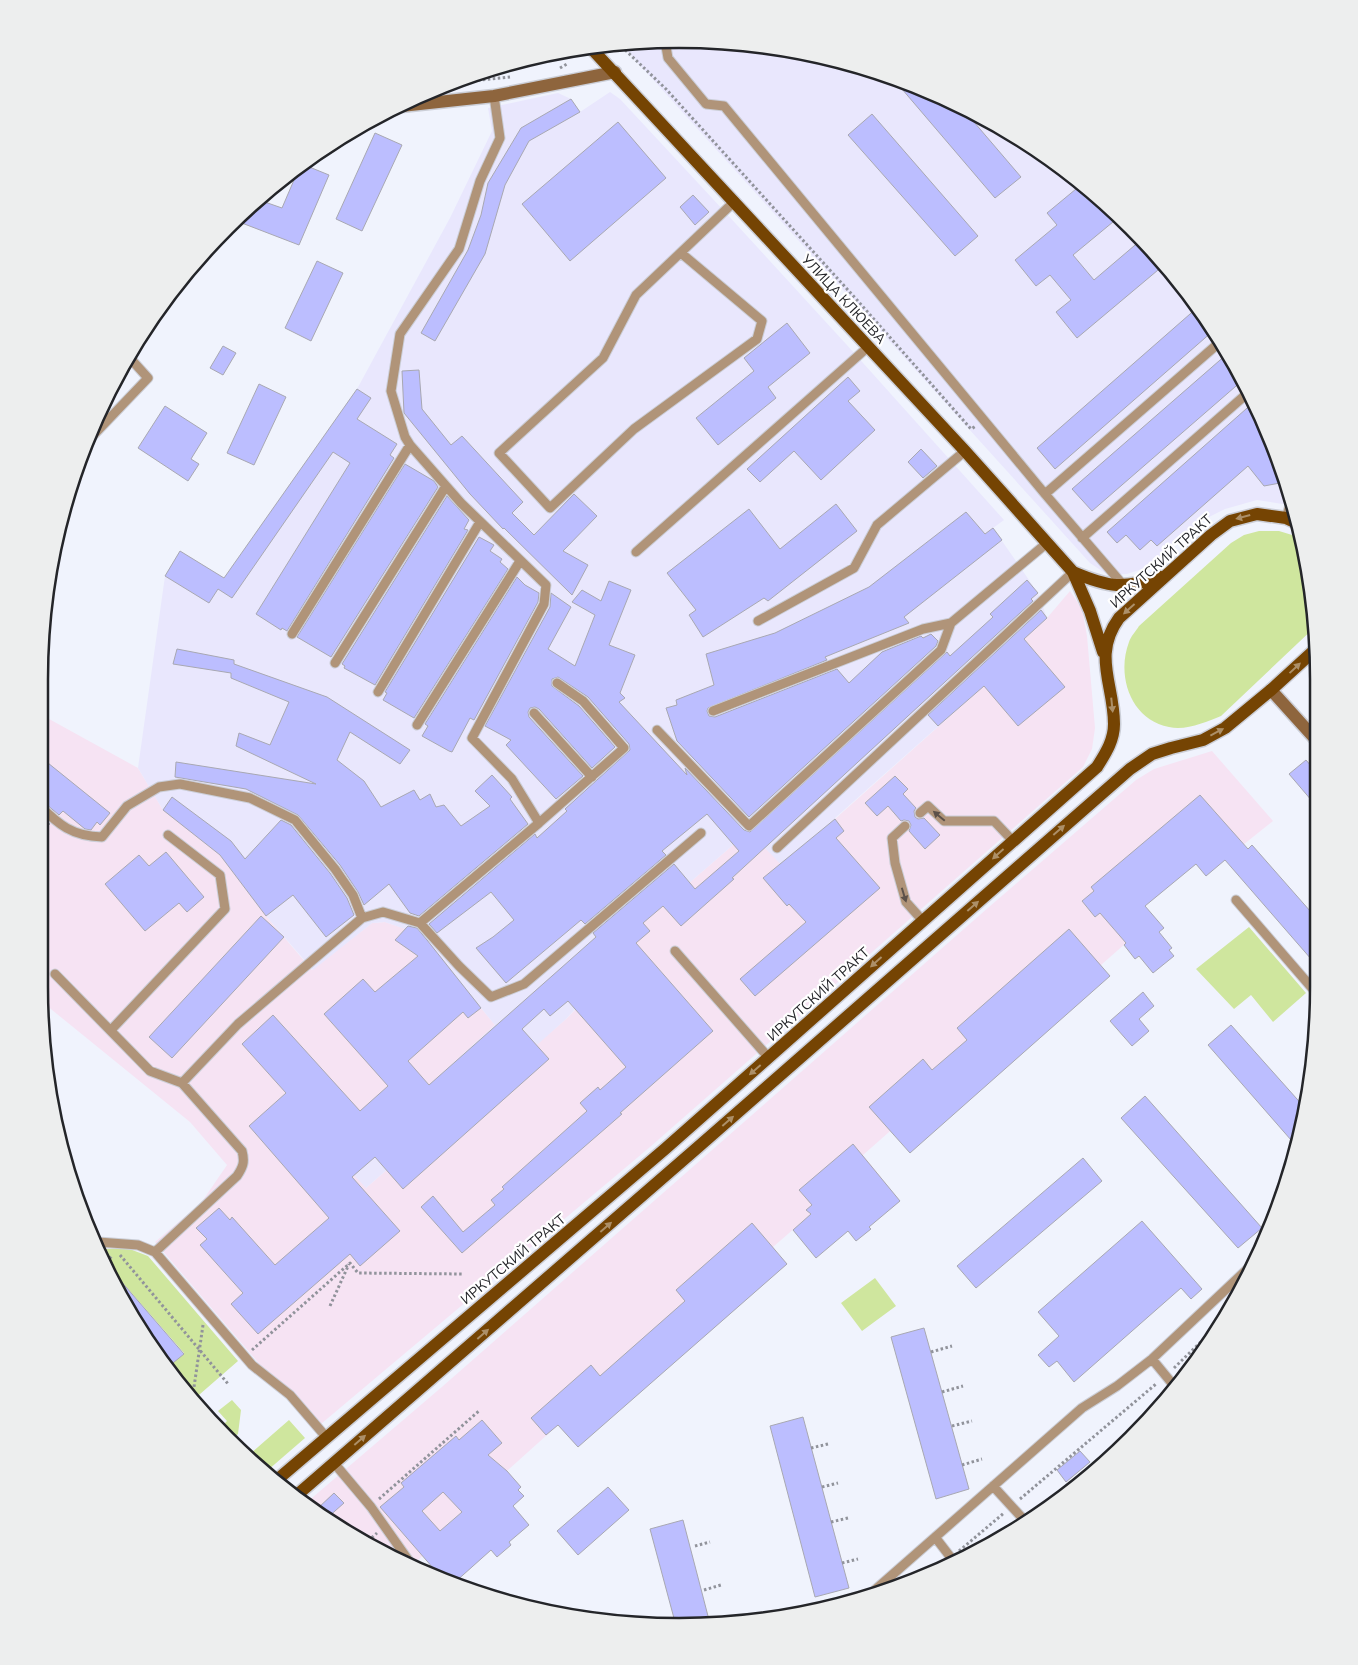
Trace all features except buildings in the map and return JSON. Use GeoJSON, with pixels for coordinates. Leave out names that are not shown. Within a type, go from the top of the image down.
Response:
{"type":"FeatureCollection","features":[{"type":"Feature","properties":{"kind":"main road","name":"УЛИЦА КЛЮЕВА"},"geometry":{"type":"LineString","coordinates":[[596,53],[735,201],[1073,572],[1090,611],[1104,657]]}},
{"type":"Feature","properties":{"kind":"main road","name":"ИРКУТСКИЙ ТРАКТ"},"geometry":{"type":"LineString","coordinates":[[282,1476],[665,1149],[1097,767],[1109,746],[1114,725],[1104,657],[1112,627],[1119,618],[1211,535],[1230,521],[1257,514],[1290,519]]}},
{"type":"Feature","properties":{"kind":"main road","name":"УЛИЦА КЛЮЕВА"},"geometry":{"type":"LineString","coordinates":[[1073,572],[1110,586],[1124,586],[1165,576]]}},
{"type":"Feature","properties":{"kind":"main road"},"geometry":{"type":"LineString","coordinates":[[301,1491],[1130,769],[1152,754],[1203,740],[1226,728],[1309,655]]}},
{"type":"Feature","properties":{"kind":"street"},"geometry":{"type":"LineString","coordinates":[[420,104],[494,96],[615,72]]}},
{"type":"Feature","properties":{"kind":"street"},"geometry":{"type":"LineString","coordinates":[[1271,690],[1310,733]]}},
{"type":"Feature","properties":{"kind":"lane"},"geometry":{"type":"LineString","coordinates":[[666,48],[668,58],[706,104],[724,106],[1045,494],[1124,586]]}},
{"type":"Feature","properties":{"kind":"lane"},"geometry":{"type":"LineString","coordinates":[[494,96],[500,138],[480,181],[459,249],[400,334],[392,391],[405,438],[410,445],[480,522],[546,585],[544,604],[472,738],[512,778],[539,823]]}},
{"type":"Feature","properties":{"kind":"lane"},"geometry":{"type":"LineString","coordinates":[[681,253],[762,321],[758,338],[634,429],[550,508],[499,453],[603,358],[636,295],[735,201]]}},
{"type":"Feature","properties":{"kind":"lane"},"geometry":{"type":"LineString","coordinates":[[1045,494],[1215,346]]}},
{"type":"Feature","properties":{"kind":"lane"},"geometry":{"type":"LineString","coordinates":[[636,552],[868,347]]}},
{"type":"Feature","properties":{"kind":"lane"},"geometry":{"type":"LineString","coordinates":[[100,428],[148,378],[133,361]]}},
{"type":"Feature","properties":{"kind":"lane"},"geometry":{"type":"LineString","coordinates":[[1082,538],[1243,397]]}},
{"type":"Feature","properties":{"kind":"lane"},"geometry":{"type":"LineString","coordinates":[[292,634],[410,445]]}},
{"type":"Feature","properties":{"kind":"lane"},"geometry":{"type":"LineString","coordinates":[[758,621],[854,568],[877,525],[965,452]]}},
{"type":"Feature","properties":{"kind":"lane"},"geometry":{"type":"LineString","coordinates":[[335,663],[446,486]]}},
{"type":"Feature","properties":{"kind":"lane"},"geometry":{"type":"LineString","coordinates":[[378,692],[480,522]]}},
{"type":"Feature","properties":{"kind":"lane"},"geometry":{"type":"LineString","coordinates":[[657,730],[749,826],[941,650],[952,624],[1047,543]]}},
{"type":"Feature","properties":{"kind":"lane"},"geometry":{"type":"LineString","coordinates":[[417,725],[520,561]]}},
{"type":"Feature","properties":{"kind":"lane"},"geometry":{"type":"LineString","coordinates":[[777,848],[1073,572]]}},
{"type":"Feature","properties":{"kind":"lane"},"geometry":{"type":"LineString","coordinates":[[712,711],[923,629],[952,624]]}},
{"type":"Feature","properties":{"kind":"lane"},"geometry":{"type":"LineString","coordinates":[[420,924],[624,748],[583,701],[556,684]]}},
{"type":"Feature","properties":{"kind":"lane"},"geometry":{"type":"LineString","coordinates":[[534,713],[592,776]]}},
{"type":"Feature","properties":{"kind":"lane"},"geometry":{"type":"LineString","coordinates":[[48,813],[58,824],[86,836],[102,837],[127,806],[159,787],[180,784],[250,798],[295,820],[335,868],[353,895],[362,918]]}},
{"type":"Feature","properties":{"kind":"lane"},"geometry":{"type":"LineString","coordinates":[[920,813],[928,806],[944,822],[994,822],[1013,840]]}},
{"type":"Feature","properties":{"kind":"lane"},"geometry":{"type":"LineString","coordinates":[[905,826],[892,838],[895,863],[906,902],[923,921]]}},
{"type":"Feature","properties":{"kind":"lane"},"geometry":{"type":"LineString","coordinates":[[182,1083],[238,1024],[362,918],[383,912],[420,924],[458,966],[491,997],[524,984],[701,833]]}},
{"type":"Feature","properties":{"kind":"lane"},"geometry":{"type":"LineString","coordinates":[[111,1030],[226,909],[220,874],[168,835]]}},
{"type":"Feature","properties":{"kind":"lane"},"geometry":{"type":"LineString","coordinates":[[1236,900],[1310,986]]}},
{"type":"Feature","properties":{"kind":"lane"},"geometry":{"type":"LineString","coordinates":[[675,951],[769,1058]]}},
{"type":"Feature","properties":{"kind":"lane"},"geometry":{"type":"LineString","coordinates":[[55,974],[150,1071],[182,1083],[242,1151],[244,1160],[242,1169],[237,1176],[155,1252]]}},
{"type":"Feature","properties":{"kind":"lane"},"geometry":{"type":"LineString","coordinates":[[103,1242],[138,1245],[155,1252],[252,1365],[290,1395],[327,1438]]}},
{"type":"Feature","properties":{"kind":"lane"},"geometry":{"type":"LineString","coordinates":[[882,1584],[1082,1408],[1117,1386],[1152,1359],[1239,1277]]}},
{"type":"Feature","properties":{"kind":"lane"},"geometry":{"type":"LineString","coordinates":[[1152,1359],[1171,1382]]}},
{"type":"Feature","properties":{"kind":"lane"},"geometry":{"type":"LineString","coordinates":[[334,1463],[371,1507],[404,1554]]}},
{"type":"Feature","properties":{"kind":"lane"},"geometry":{"type":"LineString","coordinates":[[992,1486],[1021,1517]]}},
{"type":"Feature","properties":{"kind":"lane"},"geometry":{"type":"LineString","coordinates":[[935,1537],[950,1556]]}},
{"type":"Feature","properties":{"kind":"path"},"geometry":{"type":"LineString","coordinates":[[626,50],[666,89],[971,429],[984,420]]}},
{"type":"Feature","properties":{"kind":"path"},"geometry":{"type":"LineString","coordinates":[[555,70],[567,64]]}},
{"type":"Feature","properties":{"kind":"path"},"geometry":{"type":"LineString","coordinates":[[478,80],[519,76]]}},
{"type":"Feature","properties":{"kind":"path"},"geometry":{"type":"LineString","coordinates":[[110,1258],[117,1252],[229,1385]]}},
{"type":"Feature","properties":{"kind":"path"},"geometry":{"type":"LineString","coordinates":[[350,1262],[358,1272],[463,1274]]}},
{"type":"Feature","properties":{"kind":"path"},"geometry":{"type":"LineString","coordinates":[[330,1306],[350,1262]]}},
{"type":"Feature","properties":{"kind":"path"},"geometry":{"type":"LineString","coordinates":[[244,1356],[350,1262]]}},
{"type":"Feature","properties":{"kind":"path"},"geometry":{"type":"LineString","coordinates":[[194,1389],[205,1310]]}},
{"type":"Feature","properties":{"kind":"path"},"geometry":{"type":"LineString","coordinates":[[966,1548],[1011,1506],[1166,1376],[1199,1343]]}},
{"type":"Feature","properties":{"kind":"path"},"geometry":{"type":"LineString","coordinates":[[931,1352],[952,1346]]}},
{"type":"Feature","properties":{"kind":"path"},"geometry":{"type":"LineString","coordinates":[[942,1392],[963,1386]]}},
{"type":"Feature","properties":{"kind":"path"},"geometry":{"type":"LineString","coordinates":[[371,1507],[480,1410]]}},
{"type":"Feature","properties":{"kind":"path"},"geometry":{"type":"LineString","coordinates":[[952,1426],[972,1421]]}},
{"type":"Feature","properties":{"kind":"path"},"geometry":{"type":"LineString","coordinates":[[811,1448],[828,1444]]}},
{"type":"Feature","properties":{"kind":"path"},"geometry":{"type":"LineString","coordinates":[[962,1465],[982,1459]]}},
{"type":"Feature","properties":{"kind":"path"},"geometry":{"type":"LineString","coordinates":[[822,1487],[838,1483]]}},
{"type":"Feature","properties":{"kind":"path"},"geometry":{"type":"LineString","coordinates":[[831,1522],[848,1518]]}},
{"type":"Feature","properties":{"kind":"path"},"geometry":{"type":"LineString","coordinates":[[695,1546],[710,1542]]}},
{"type":"Feature","properties":{"kind":"path"},"geometry":{"type":"LineString","coordinates":[[842,1563],[858,1558]]}},
{"type":"Feature","properties":{"kind":"path"},"geometry":{"type":"LineString","coordinates":[[704,1590],[721,1585]]}},
{"type":"Feature","properties":{"kind":"shaded area"},"geometry":{"type":"Polygon","coordinates":[[[679,48],[761,53],[842,69],[882,81],[921,96],[995,132],[1063,178],[1126,232],[1180,295],[1226,363],[1262,437],[1286,505],[1257,500],[1225,509],[1199,522],[1151,566],[1127,574],[1108,575],[1090,563],[626,50],[679,48]]]}},
{"type":"Feature","properties":{"kind":"shaded area"},"geometry":{"type":"Polygon","coordinates":[[[610,92],[620,99],[725,212],[1004,520],[993,528],[1038,593],[1047,618],[999,660],[1005,667],[835,818],[844,831],[791,875],[765,848],[741,838],[643,923],[633,946],[566,1019],[537,1045],[533,1041],[366,1188],[336,1156],[378,1131],[495,1025],[481,1008],[468,1018],[418,956],[395,940],[405,929],[385,922],[372,923],[313,970],[266,916],[220,855],[163,810],[138,768],[165,576],[180,551],[224,578],[357,389],[450,218],[492,131],[488,108],[558,93],[571,99],[580,112],[610,92]]]}},
{"type":"Feature","properties":{"kind":"shaded area"},"geometry":{"type":"Polygon","coordinates":[[[1070,591],[1082,609],[1087,636],[1095,728],[1092,749],[1083,767],[650,1147],[315,1429],[155,1242],[201,1203],[227,1165],[190,1122],[49,1007],[48,718],[138,768],[163,810],[220,855],[266,916],[312,970],[372,923],[385,922],[406,929],[396,940],[418,956],[468,1018],[481,1008],[495,1025],[378,1132],[366,1188],[534,1041],[537,1044],[566,1019],[586,999],[643,923],[741,838],[765,848],[782,863],[844,831],[835,819],[1005,667],[999,660],[1047,618],[1070,591]]]}},
{"type":"Feature","properties":{"kind":"shaded area"},"geometry":{"type":"Polygon","coordinates":[[[1212,751],[1273,821],[1233,853],[1213,830],[1115,930],[1126,943],[1101,965],[1067,975],[863,1155],[900,1201],[887,1211],[807,1210],[811,1214],[773,1247],[787,1264],[762,1286],[558,1425],[507,1471],[521,1487],[518,1490],[524,1496],[513,1506],[462,1512],[446,1525],[450,1530],[418,1560],[363,1533],[311,1499],[443,1386],[989,907],[1136,780],[1154,769],[1212,751]]]}},
{"type":"Feature","properties":{"kind":"green space"},"geometry":{"type":"Polygon","coordinates":[[[1259,531],[1279,531],[1293,535],[1305,597],[1309,633],[1221,716],[1182,728],[1156,723],[1145,716],[1136,706],[1130,695],[1124,669],[1125,655],[1129,642],[1139,626],[1231,543],[1244,535],[1259,531]]]}},
{"type":"Feature","properties":{"kind":"green space"},"geometry":{"type":"Polygon","coordinates":[[[1249,927],[1306,993],[1273,1022],[1251,995],[1234,1009],[1196,969],[1249,927]]]}},
{"type":"Feature","properties":{"kind":"green space"},"geometry":{"type":"Polygon","coordinates":[[[127,1248],[148,1256],[238,1361],[199,1395],[173,1363],[184,1353],[121,1281],[106,1249],[127,1248]]]}},
{"type":"Feature","properties":{"kind":"green space"},"geometry":{"type":"Polygon","coordinates":[[[875,1278],[896,1306],[862,1331],[841,1303],[875,1278]]]}},
{"type":"Feature","properties":{"kind":"green space"},"geometry":{"type":"Polygon","coordinates":[[[232,1400],[241,1410],[238,1434],[235,1436],[224,1424],[227,1421],[218,1411],[232,1400]]]}},
{"type":"Feature","properties":{"kind":"green space"},"geometry":{"type":"Polygon","coordinates":[[[289,1420],[305,1438],[271,1467],[253,1452],[289,1420]]]}}]}
